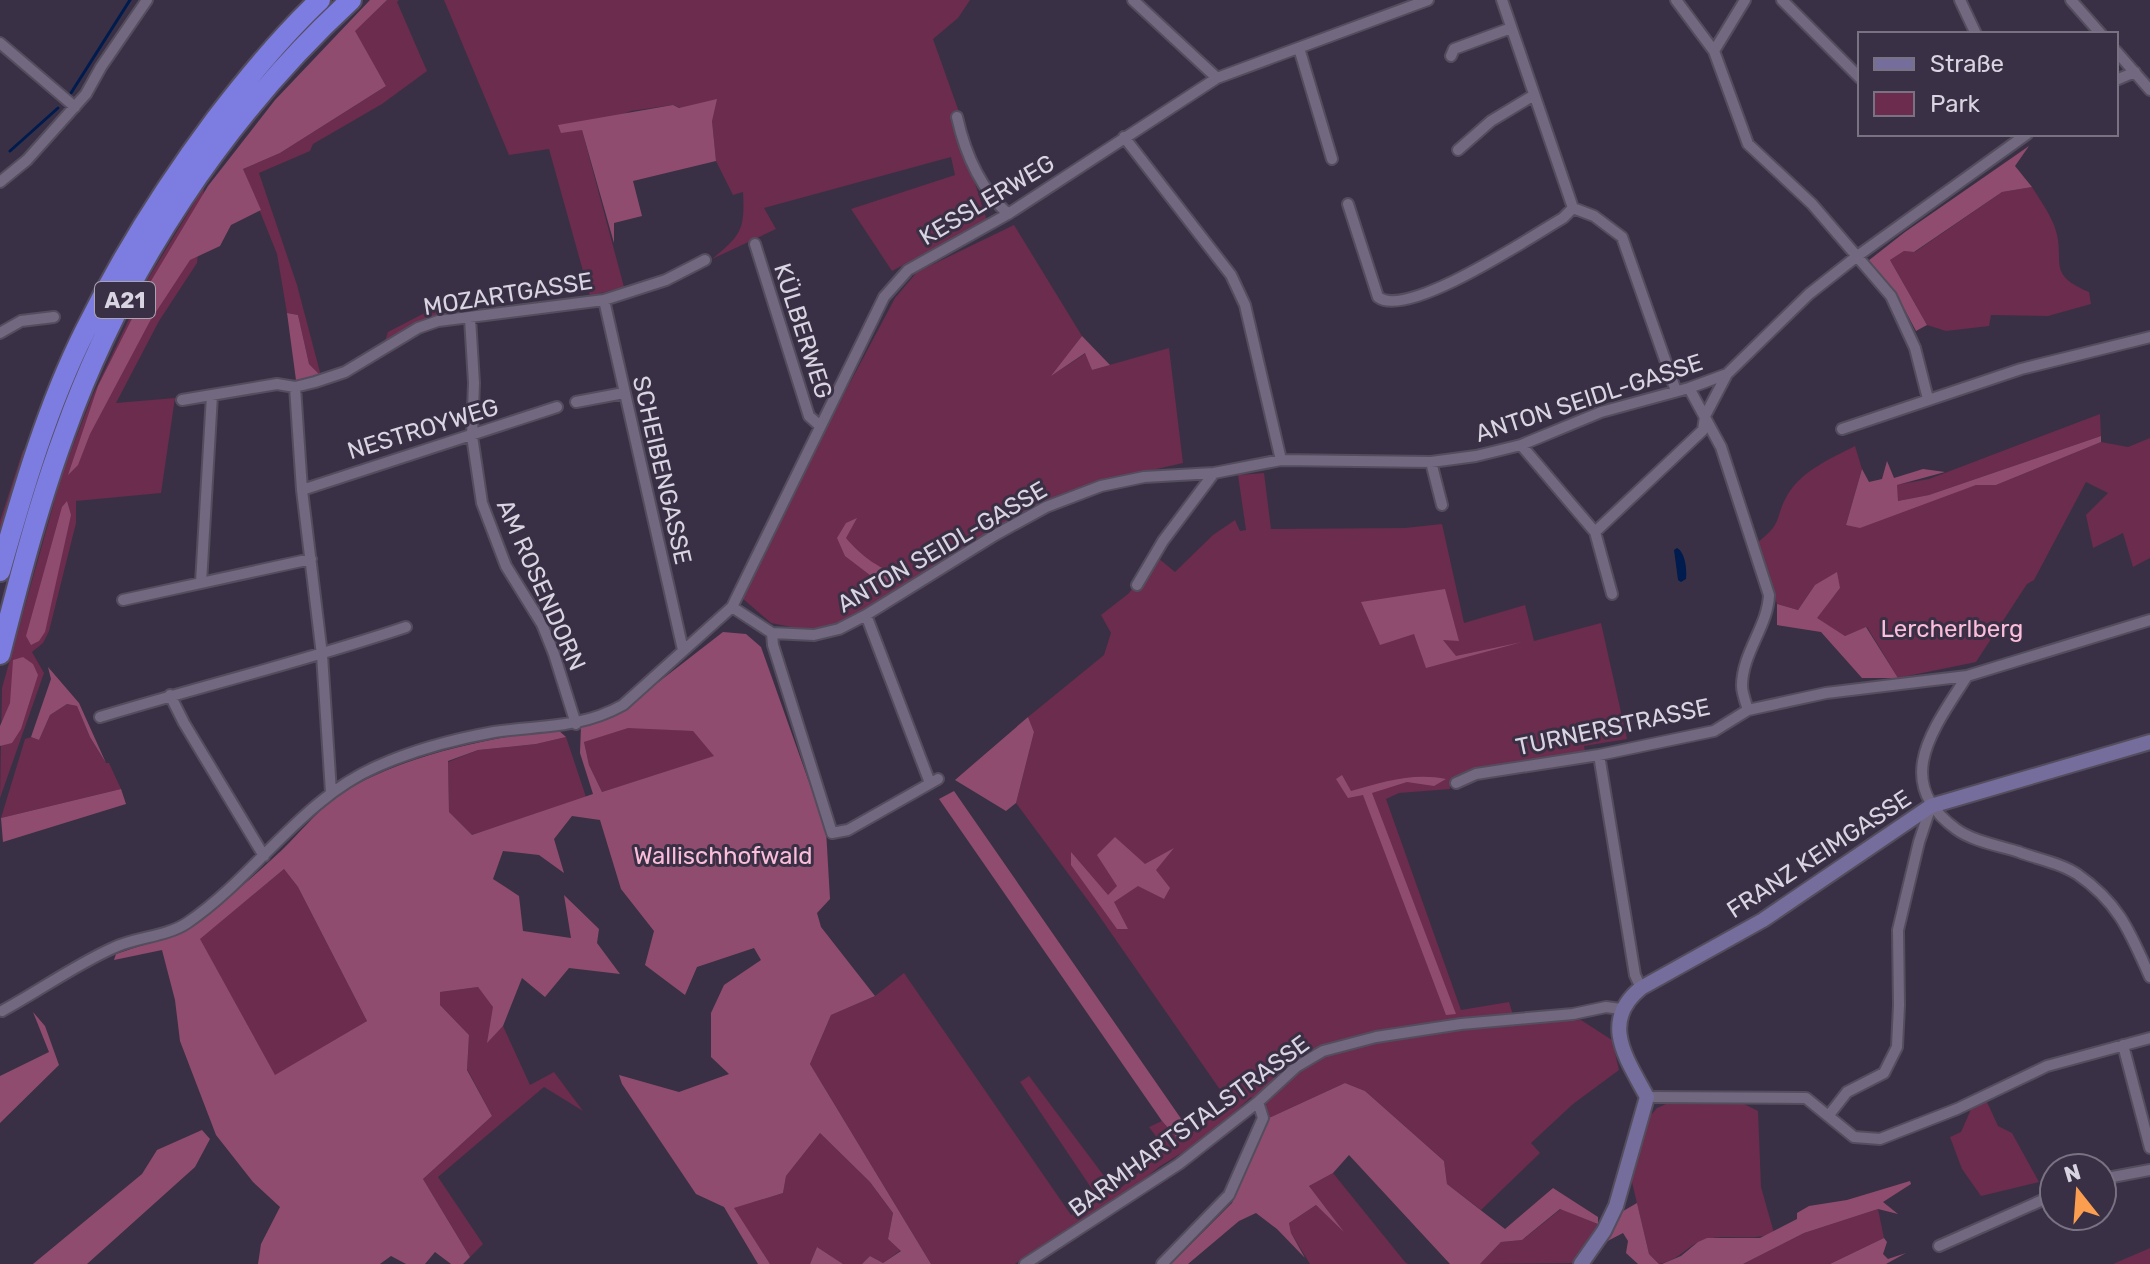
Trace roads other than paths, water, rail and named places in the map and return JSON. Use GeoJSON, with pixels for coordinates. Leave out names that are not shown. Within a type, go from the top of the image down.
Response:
{"type":"FeatureCollection","features":[{"type":"Feature","properties":{"kind":"highway","name":"A21"},"geometry":{"type":"LineString","coordinates":[[0,571],[46,425],[84,333],[131,243],[183,164],[248,77],[320,0]]}},
{"type":"Feature","properties":{"kind":"highway","name":"A21"},"geometry":{"type":"LineString","coordinates":[[0,654],[36,520],[65,430],[103,341],[149,253],[200,174],[262,93],[351,0]]}},
{"type":"Feature","properties":{"kind":"main road","name":"FRANZ KEIMGASSE"},"geometry":{"type":"LineString","coordinates":[[1621,1009],[1641,988],[1763,920],[1931,806],[2150,742]]}},
{"type":"Feature","properties":{"kind":"main road"},"geometry":{"type":"LineString","coordinates":[[1581,1264],[1604,1231],[1616,1206],[1647,1097],[1625,1056],[1620,1033],[1621,1009]]}},
{"type":"Feature","properties":{"kind":"street"},"geometry":{"type":"LineString","coordinates":[[0,182],[27,160],[75,107],[147,0]]}},
{"type":"Feature","properties":{"kind":"street"},"geometry":{"type":"LineString","coordinates":[[1133,0],[1217,78]]}},
{"type":"Feature","properties":{"kind":"street","name":"KESSLERWEG"},"geometry":{"type":"LineString","coordinates":[[732,607],[884,297],[908,270],[1008,214],[1217,78],[1428,0]]}},
{"type":"Feature","properties":{"kind":"street"},"geometry":{"type":"LineString","coordinates":[[1502,0],[1573,208]]}},
{"type":"Feature","properties":{"kind":"street"},"geometry":{"type":"LineString","coordinates":[[1676,0],[1714,51],[1748,144],[1812,204],[1891,296],[1915,348],[1928,399]]}},
{"type":"Feature","properties":{"kind":"street"},"geometry":{"type":"LineString","coordinates":[[1714,51],[1745,0]]}},
{"type":"Feature","properties":{"kind":"street"},"geometry":{"type":"LineString","coordinates":[[1782,0],[1858,76]]}},
{"type":"Feature","properties":{"kind":"street"},"geometry":{"type":"LineString","coordinates":[[1960,0],[1975,32]]}},
{"type":"Feature","properties":{"kind":"street"},"geometry":{"type":"LineString","coordinates":[[2071,0],[2099,32]]}},
{"type":"Feature","properties":{"kind":"street"},"geometry":{"type":"LineString","coordinates":[[1451,56],[1454,49],[1511,28]]}},
{"type":"Feature","properties":{"kind":"street"},"geometry":{"type":"LineString","coordinates":[[0,43],[75,107]]}},
{"type":"Feature","properties":{"kind":"street"},"geometry":{"type":"LineString","coordinates":[[1299,48],[1332,159]]}},
{"type":"Feature","properties":{"kind":"street"},"geometry":{"type":"LineString","coordinates":[[2118,53],[2150,90]]}},
{"type":"Feature","properties":{"kind":"street"},"geometry":{"type":"LineString","coordinates":[[2118,79],[2135,72]]}},
{"type":"Feature","properties":{"kind":"street"},"geometry":{"type":"LineString","coordinates":[[1458,150],[1491,121],[1534,95]]}},
{"type":"Feature","properties":{"kind":"street"},"geometry":{"type":"LineString","coordinates":[[957,117],[963,142],[990,199],[1008,214]]}},
{"type":"Feature","properties":{"kind":"street","name":"ANTON SEIDL-GASSE"},"geometry":{"type":"LineString","coordinates":[[772,633],[814,635],[839,629],[1046,507],[1101,486],[1144,477],[1214,473],[1281,460],[1431,462],[1476,456],[1521,445],[1601,412],[1689,388],[1727,374],[1809,294],[2022,136]]}},
{"type":"Feature","properties":{"kind":"street"},"geometry":{"type":"LineString","coordinates":[[1124,137],[1231,275],[1245,305],[1281,460]]}},
{"type":"Feature","properties":{"kind":"street"},"geometry":{"type":"LineString","coordinates":[[1348,204],[1378,297],[1385,303],[1397,303],[1443,288],[1563,218],[1573,208]]}},
{"type":"Feature","properties":{"kind":"street"},"geometry":{"type":"LineString","coordinates":[[1573,208],[1594,216],[1622,237],[1676,391]]}},
{"type":"Feature","properties":{"kind":"street","name":"KÜLBERWEG"},"geometry":{"type":"LineString","coordinates":[[755,244],[809,416],[820,426]]}},
{"type":"Feature","properties":{"kind":"street","name":"MOZARTGASSE"},"geometry":{"type":"LineString","coordinates":[[182,400],[277,384],[295,387],[345,372],[418,328],[438,321],[604,300],[666,280],[705,260]]}},
{"type":"Feature","properties":{"kind":"street","name":"SCHEIBENGASSE"},"geometry":{"type":"LineString","coordinates":[[604,300],[683,650]]}},
{"type":"Feature","properties":{"kind":"street"},"geometry":{"type":"LineString","coordinates":[[0,333],[21,321],[54,317]]}},
{"type":"Feature","properties":{"kind":"street","name":"AM ROSENDORN"},"geometry":{"type":"LineString","coordinates":[[470,318],[474,383],[472,436],[482,503],[506,566],[542,624],[576,724]]}},
{"type":"Feature","properties":{"kind":"street"},"geometry":{"type":"LineString","coordinates":[[1842,429],[2021,369],[2150,337]]}},
{"type":"Feature","properties":{"kind":"street"},"geometry":{"type":"LineString","coordinates":[[1595,532],[1703,430],[1705,416],[1727,374]]}},
{"type":"Feature","properties":{"kind":"street"},"geometry":{"type":"LineString","coordinates":[[295,387],[302,490],[322,655],[331,792]]}},
{"type":"Feature","properties":{"kind":"street"},"geometry":{"type":"LineString","coordinates":[[1689,388],[1721,447],[1769,595],[1769,609],[1749,656],[1742,685],[1748,710]]}},
{"type":"Feature","properties":{"kind":"street"},"geometry":{"type":"LineString","coordinates":[[576,402],[624,393]]}},
{"type":"Feature","properties":{"kind":"street"},"geometry":{"type":"LineString","coordinates":[[201,583],[212,395]]}},
{"type":"Feature","properties":{"kind":"street","name":"NESTROYWEG"},"geometry":{"type":"LineString","coordinates":[[302,490],[557,407]]}},
{"type":"Feature","properties":{"kind":"street"},"geometry":{"type":"LineString","coordinates":[[1521,445],[1595,532],[1612,594]]}},
{"type":"Feature","properties":{"kind":"street"},"geometry":{"type":"LineString","coordinates":[[1431,462],[1442,505]]}},
{"type":"Feature","properties":{"kind":"street"},"geometry":{"type":"LineString","coordinates":[[1137,585],[1163,541],[1214,473]]}},
{"type":"Feature","properties":{"kind":"street"},"geometry":{"type":"LineString","coordinates":[[123,600],[311,559]]}},
{"type":"Feature","properties":{"kind":"street"},"geometry":{"type":"LineString","coordinates":[[2,1011],[114,947],[183,925],[264,856],[331,792],[376,767],[450,742],[496,732],[576,724],[604,716],[623,705],[732,607],[772,633],[773,645],[832,833],[848,830],[934,781],[866,615]]}},
{"type":"Feature","properties":{"kind":"street","name":"TURNERSTRASSE"},"geometry":{"type":"LineString","coordinates":[[1456,783],[1476,774],[1599,755],[1714,731],[1748,710],[1826,693],[1967,676],[2150,620]]}},
{"type":"Feature","properties":{"kind":"street"},"geometry":{"type":"LineString","coordinates":[[100,717],[322,655],[406,627]]}},
{"type":"Feature","properties":{"kind":"street"},"geometry":{"type":"LineString","coordinates":[[1967,676],[1927,740],[1920,776],[1931,806],[1957,831],[2074,872],[2104,896],[2126,923],[2150,977]]}},
{"type":"Feature","properties":{"kind":"street"},"geometry":{"type":"LineString","coordinates":[[170,695],[264,856]]}},
{"type":"Feature","properties":{"kind":"street"},"geometry":{"type":"LineString","coordinates":[[1599,755],[1635,975],[1641,988]]}},
{"type":"Feature","properties":{"kind":"street"},"geometry":{"type":"LineString","coordinates":[[1829,1115],[1847,1092],[1884,1073],[1897,1047],[1898,930],[1931,806]]}},
{"type":"Feature","properties":{"kind":"street","name":"BARMHARTSTALSTRASSE"},"geometry":{"type":"LineString","coordinates":[[1025,1264],[1179,1164],[1258,1102],[1296,1067],[1323,1051],[1376,1037],[1461,1024],[1573,1014],[1606,1007],[1621,1009]]}},
{"type":"Feature","properties":{"kind":"street"},"geometry":{"type":"LineString","coordinates":[[1647,1097],[1806,1098],[1854,1137],[1880,1139],[1957,1109],[2047,1066],[2150,1038]]}},
{"type":"Feature","properties":{"kind":"street"},"geometry":{"type":"LineString","coordinates":[[2123,1045],[2150,1148]]}},
{"type":"Feature","properties":{"kind":"street"},"geometry":{"type":"LineString","coordinates":[[1162,1264],[1229,1195],[1263,1118],[1258,1102]]}},
{"type":"Feature","properties":{"kind":"street"},"geometry":{"type":"LineString","coordinates":[[2118,1176],[2150,1170]]}},
{"type":"Feature","properties":{"kind":"street"},"geometry":{"type":"LineString","coordinates":[[1939,1246],[2038,1202]]}},
{"type":"Feature","properties":{"kind":"water"},"geometry":{"type":"Polygon","coordinates":[[[1677,548],[1686,566],[1686,579],[1681,582],[1678,580],[1674,550],[1677,548]]]}},
{"type":"Feature","properties":{"kind":"waterway"},"geometry":{"type":"LineString","coordinates":[[71,93],[130,0]]}},
{"type":"Feature","properties":{"kind":"waterway"},"geometry":{"type":"LineString","coordinates":[[10,151],[58,108]]}},
{"type":"Feature","properties":{"kind":"park label","name":"Lercherlberg"},"geometry":{"type":"Point","coordinates":[1952,629]}},
{"type":"Feature","properties":{"kind":"park label","name":"Wallischhofwald"},"geometry":{"type":"Point","coordinates":[723,856]}}]}
